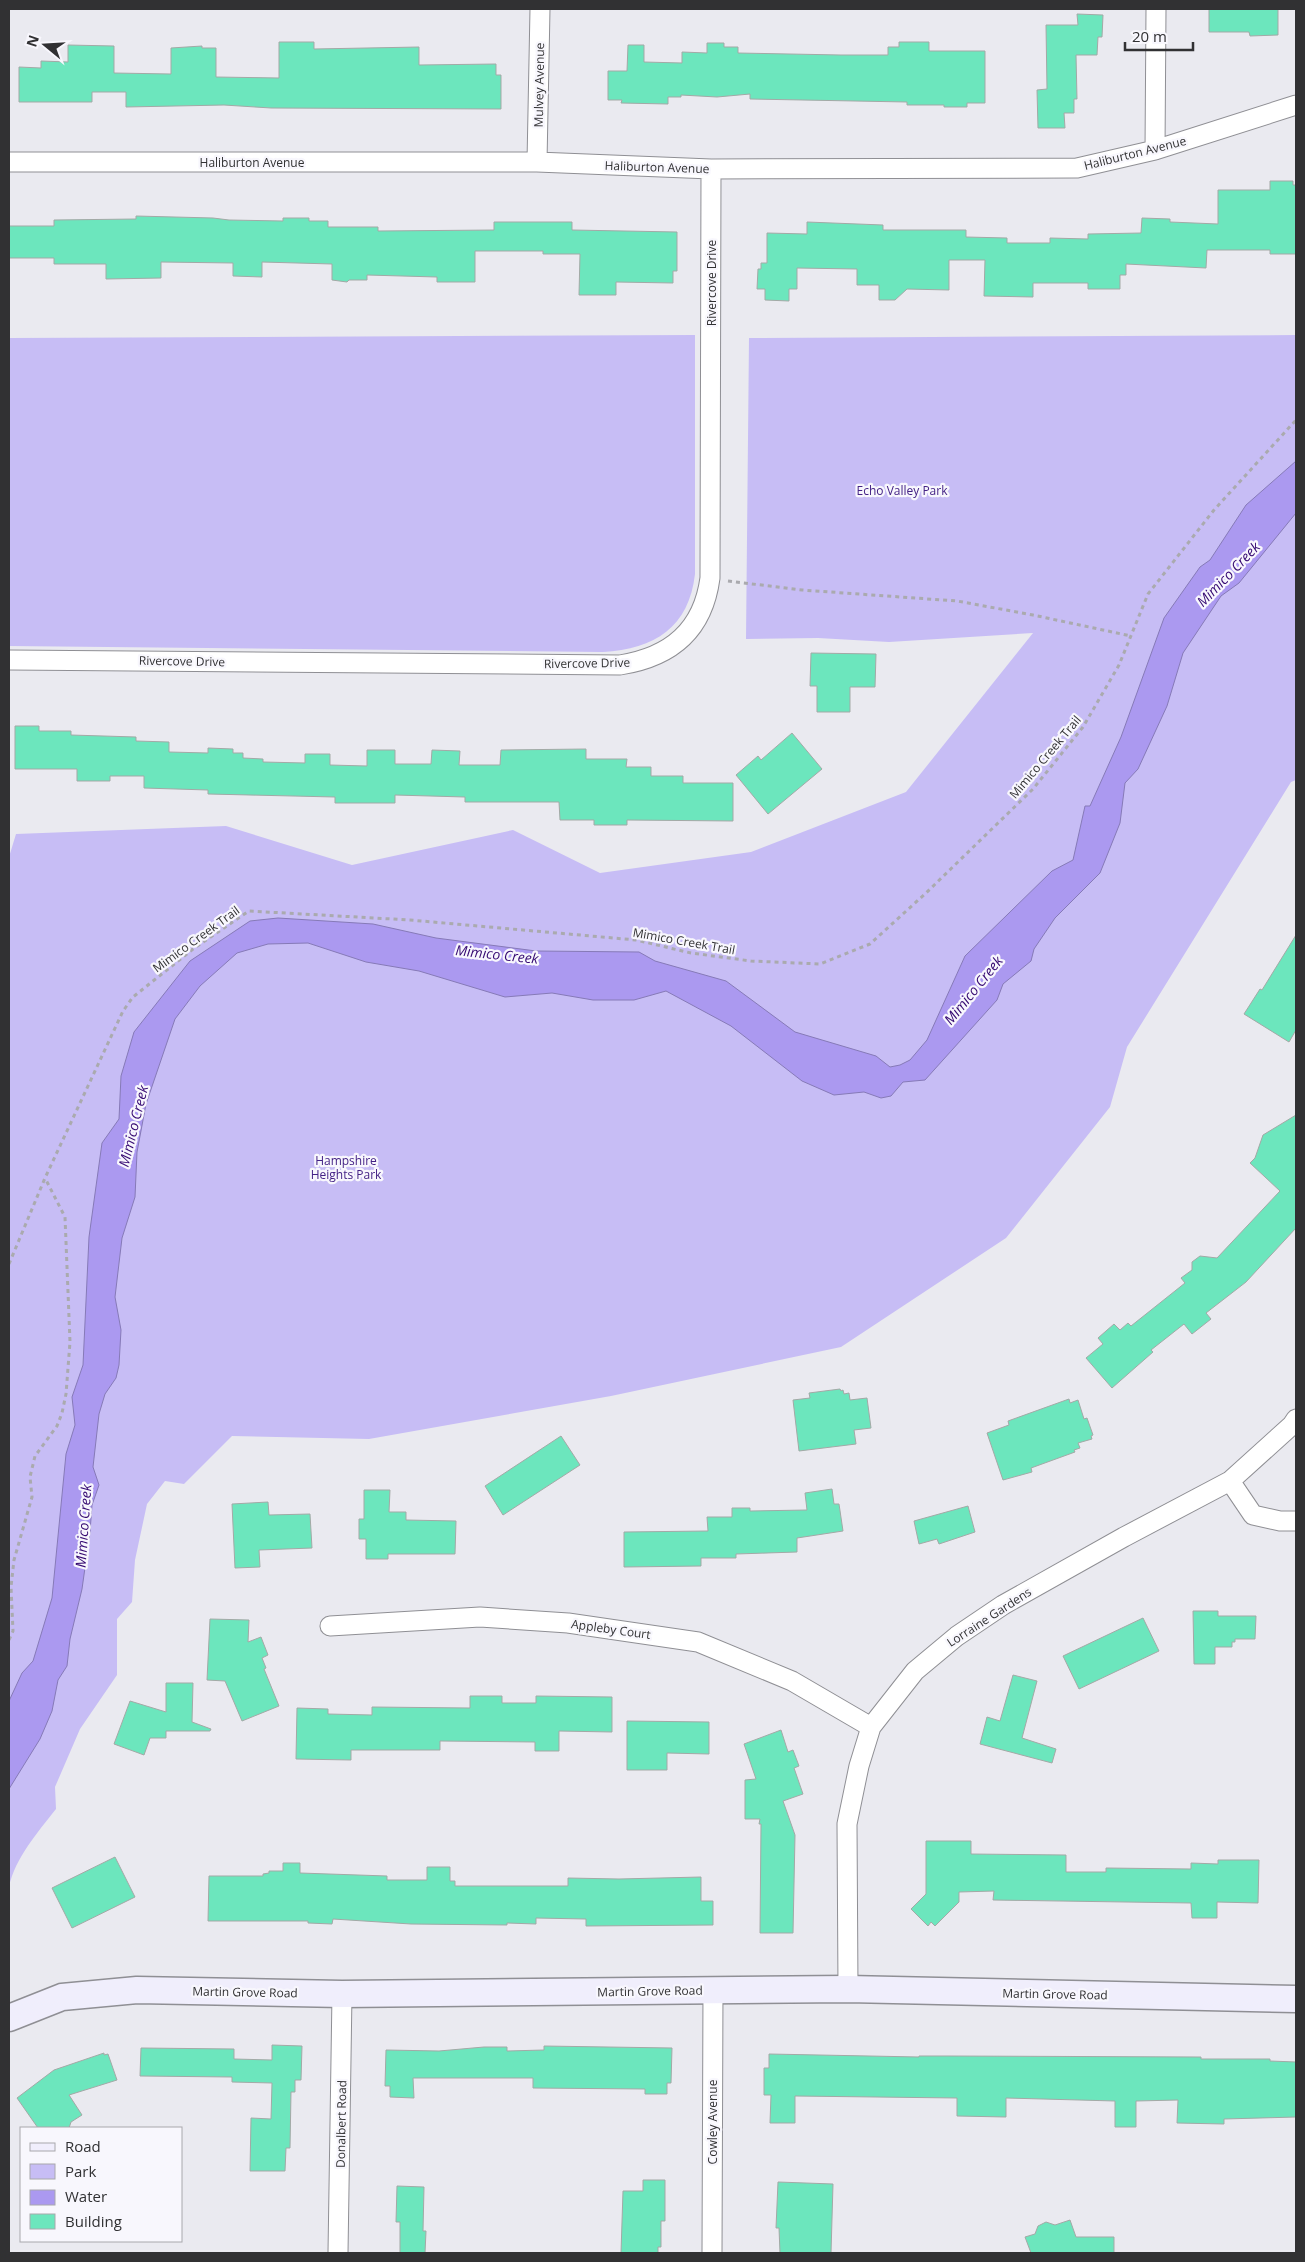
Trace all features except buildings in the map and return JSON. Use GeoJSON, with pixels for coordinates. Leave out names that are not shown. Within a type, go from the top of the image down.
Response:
{"type":"FeatureCollection","features":[{"type":"Feature","properties":{"kind":"main road","name":"Martin Grove Road"},"geometry":{"type":"LineString","coordinates":[[9,2018],[62,1997],[137,1990],[342,1994],[848,1989],[1296,1999]]}},
{"type":"Feature","properties":{"kind":"street","name":"Mulvey Avenue"},"geometry":{"type":"LineString","coordinates":[[537,162],[540,9]]}},
{"type":"Feature","properties":{"kind":"street"},"geometry":{"type":"LineString","coordinates":[[1155,150],[1156,9]]}},
{"type":"Feature","properties":{"kind":"street","name":"Haliburton Avenue"},"geometry":{"type":"LineString","coordinates":[[9,162],[537,162],[711,169],[1077,168],[1155,150],[1296,105]]}},
{"type":"Feature","properties":{"kind":"street","name":"Rivercove Drive"},"geometry":{"type":"LineString","coordinates":[[9,660],[620,665],[646,660],[662,653],[677,643],[690,630],[700,615],[708,598],[710,578],[711,169]]}},
{"type":"Feature","properties":{"kind":"street","name":"Lorraine Gardens"},"geometry":{"type":"LineString","coordinates":[[848,1989],[847,1824],[859,1766],[871,1727],[915,1671],[958,1636],[1004,1605],[1230,1480],[1292,1425],[1296,1419]]}},
{"type":"Feature","properties":{"kind":"street"},"geometry":{"type":"LineString","coordinates":[[1230,1480],[1253,1515],[1280,1521],[1296,1522]]}},
{"type":"Feature","properties":{"kind":"street","name":"Appleby Court"},"geometry":{"type":"LineString","coordinates":[[330,1626],[480,1616],[568,1623],[698,1642],[792,1681],[871,1727]]}},
{"type":"Feature","properties":{"kind":"street","name":"Cowley Avenue"},"geometry":{"type":"LineString","coordinates":[[712,2253],[713,1990]]}},
{"type":"Feature","properties":{"kind":"street","name":"Donalbert Road"},"geometry":{"type":"LineString","coordinates":[[338,2253],[342,1994]]}},
{"type":"Feature","properties":{"kind":"path","name":"Mimico Creek Trail"},"geometry":{"type":"LineString","coordinates":[[9,1264],[45,1178],[123,1011],[134,998],[193,950],[249,911],[410,920],[636,940],[691,953],[751,961],[820,964],[870,944],[926,893],[1033,788],[1083,727],[1119,665],[1148,594],[1214,510],[1296,420]]}},
{"type":"Feature","properties":{"kind":"path"},"geometry":{"type":"LineString","coordinates":[[710,578],[802,590],[957,601],[1131,636]]}},
{"type":"Feature","properties":{"kind":"path"},"geometry":{"type":"LineString","coordinates":[[9,1640],[13,1630],[11,1587],[14,1560],[32,1497],[30,1477],[35,1456],[57,1426],[62,1413],[69,1350],[65,1217],[45,1178]]}},
{"type":"Feature","properties":{"kind":"green space"},"geometry":{"type":"Polygon","coordinates":[[[695,335],[695,574],[685,608],[677,621],[666,632],[653,640],[622,650],[603,652],[9,646],[9,338],[695,335]]]}},
{"type":"Feature","properties":{"kind":"green space","name":"Hampshire Heights Park"},"geometry":{"type":"Polygon","coordinates":[[[1296,335],[1296,780],[1291,782],[1127,1047],[1110,1107],[1006,1238],[841,1347],[611,1396],[369,1439],[232,1436],[184,1484],[165,1481],[147,1504],[135,1560],[132,1602],[117,1619],[117,1675],[80,1729],[55,1787],[56,1809],[22,1856],[16,1866],[9,1887],[9,857],[16,834],[226,826],[352,865],[513,830],[600,873],[751,852],[906,792],[1033,633],[889,642],[818,638],[746,639],[749,338],[1296,335]]]}},
{"type":"Feature","properties":{"kind":"water","name":"Mimico Creek"},"geometry":{"type":"Polygon","coordinates":[[[1296,461],[1296,513],[1239,583],[1221,596],[1183,653],[1167,706],[1138,769],[1125,783],[1120,823],[1100,873],[1055,918],[1034,949],[1031,961],[1003,984],[997,1000],[925,1080],[903,1082],[891,1096],[881,1098],[864,1092],[834,1095],[802,1081],[731,1026],[666,991],[634,1000],[593,1000],[552,993],[505,997],[419,971],[366,962],[308,943],[268,944],[237,953],[200,986],[175,1019],[146,1104],[137,1152],[135,1197],[122,1238],[115,1297],[121,1330],[119,1365],[116,1378],[105,1394],[99,1414],[93,1467],[99,1485],[92,1505],[82,1589],[70,1639],[67,1666],[58,1680],[52,1711],[40,1739],[9,1789],[9,1701],[22,1673],[33,1661],[52,1598],[66,1454],[75,1425],[72,1397],[83,1365],[89,1237],[102,1143],[119,1119],[121,1076],[134,1032],[190,961],[250,921],[278,918],[373,924],[436,938],[536,951],[639,952],[655,961],[726,981],[795,1032],[876,1056],[890,1067],[900,1065],[910,1060],[927,1040],[965,956],[1052,871],[1073,860],[1085,806],[1090,806],[1121,737],[1164,618],[1200,567],[1210,560],[1246,505],[1296,461]]]}},
{"type":"Feature","properties":{"kind":"park label","name":"Echo Valley Park"},"geometry":{"type":"Point","coordinates":[902,490]}}]}
